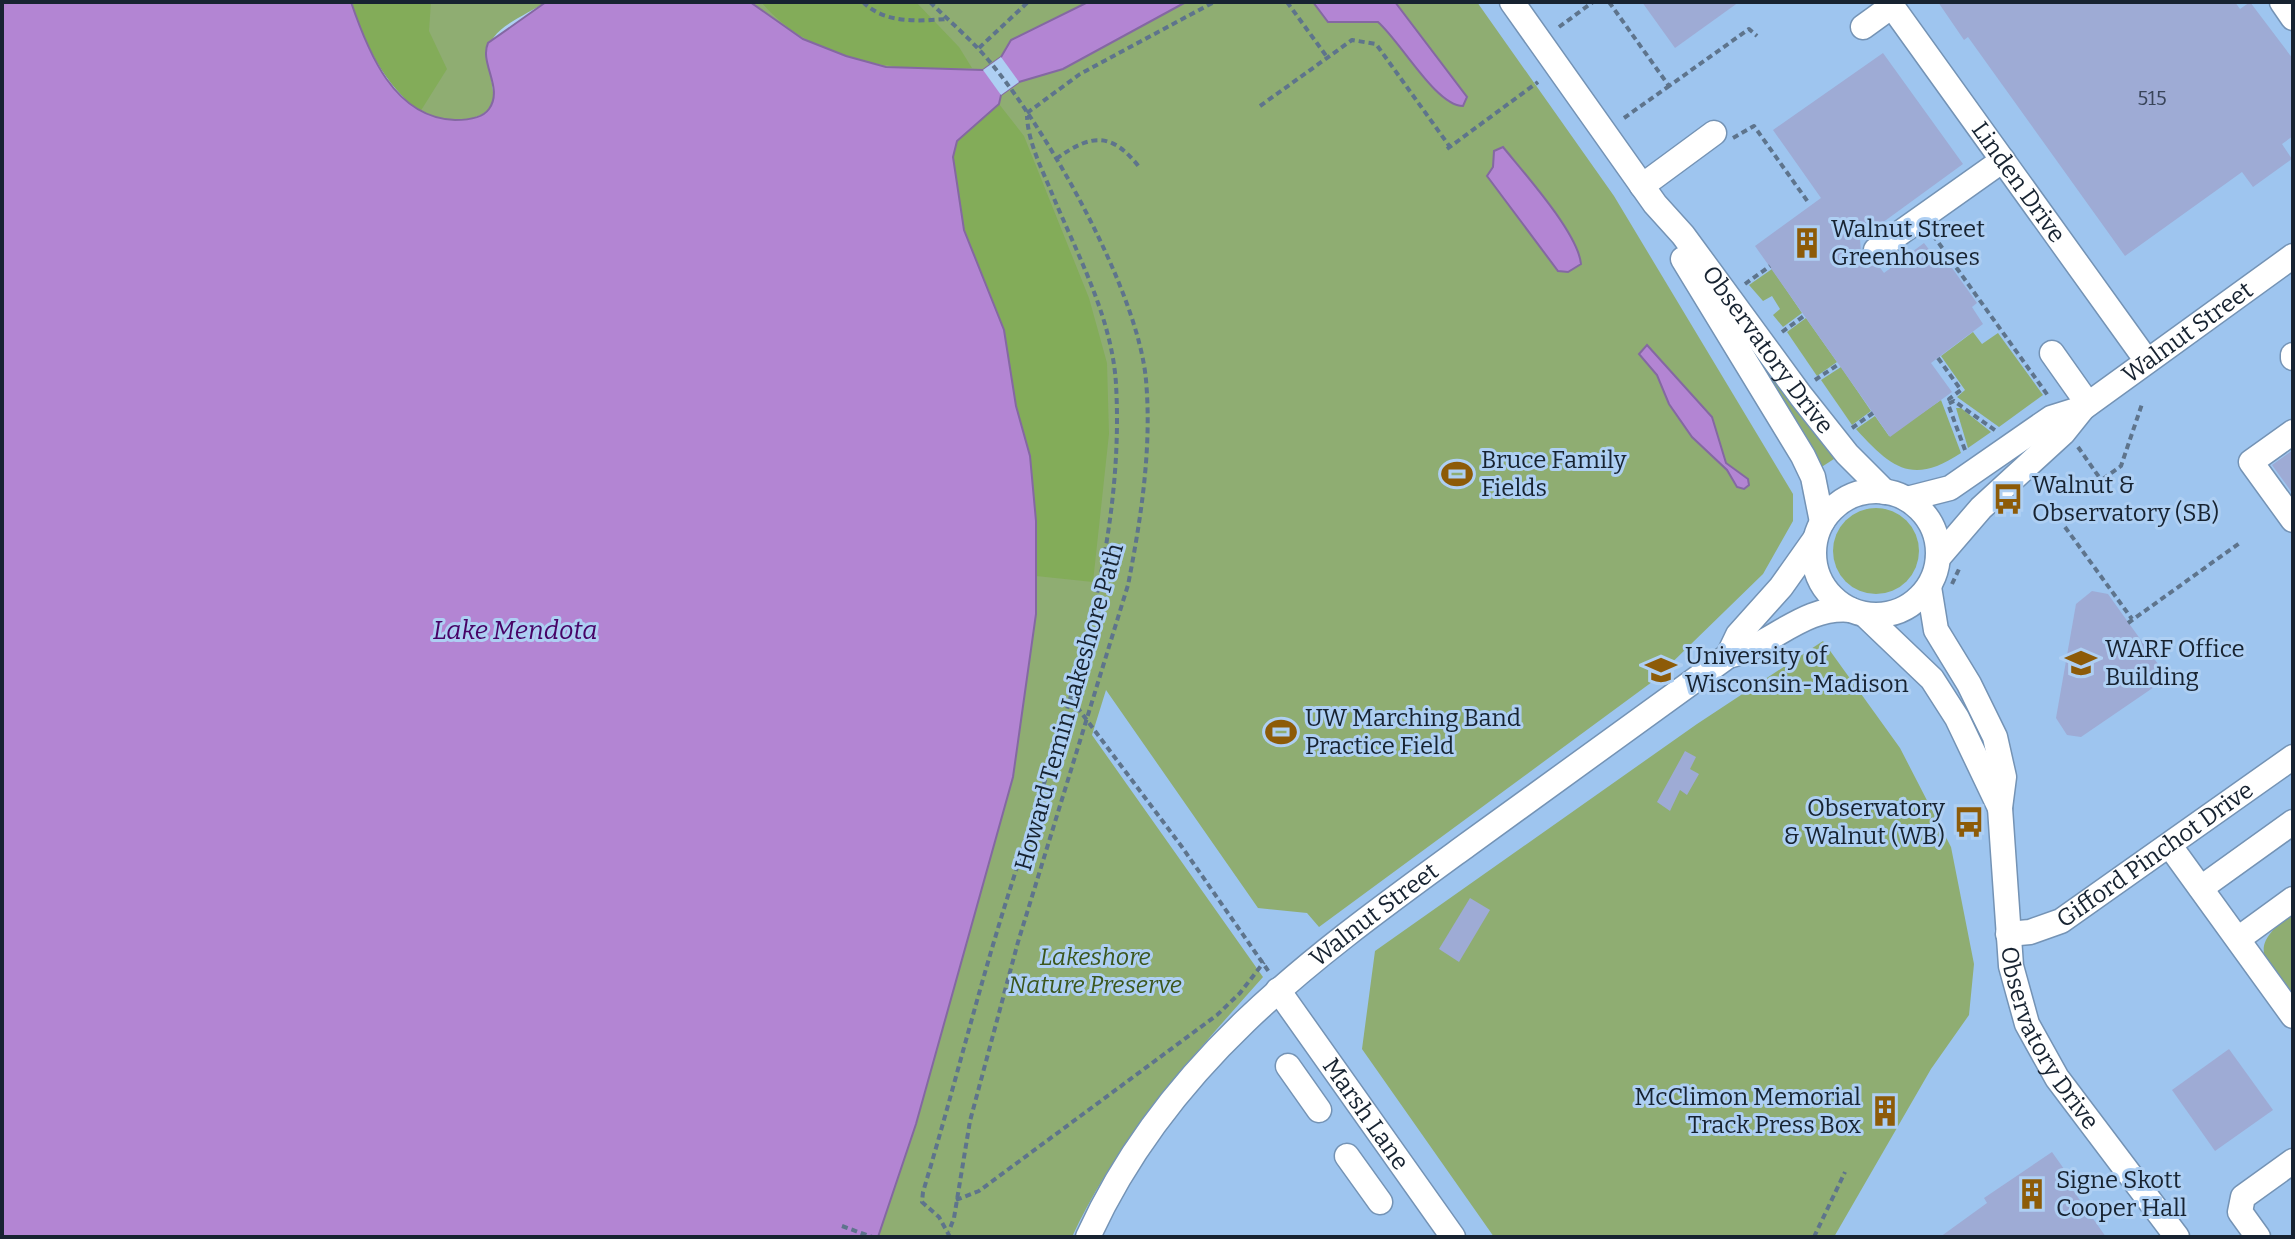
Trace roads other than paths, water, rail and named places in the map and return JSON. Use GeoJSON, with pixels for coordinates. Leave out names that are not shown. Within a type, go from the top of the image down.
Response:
{"type":"FeatureCollection","features":[{"type":"Feature","properties":{"kind":"street","name":"Observatory Drive"},"geometry":{"type":"LineString","coordinates":[[1512,2],[1649,195],[1683,235],[1833,437],[1896,496]]}},
{"type":"Feature","properties":{"kind":"street"},"geometry":{"type":"LineString","coordinates":[[2282,2],[2293,18]]}},
{"type":"Feature","properties":{"kind":"street"},"geometry":{"type":"LineString","coordinates":[[1863,27],[1890,4]]}},
{"type":"Feature","properties":{"kind":"street","name":"Linden Drive"},"geometry":{"type":"LineString","coordinates":[[1890,4],[2147,361]]}},
{"type":"Feature","properties":{"kind":"street"},"geometry":{"type":"LineString","coordinates":[[1649,195],[1720,138]]}},
{"type":"Feature","properties":{"kind":"street"},"geometry":{"type":"LineString","coordinates":[[1876,250],[1950,209],[2003,160]]}},
{"type":"Feature","properties":{"kind":"street","name":"Observatory Drive"},"geometry":{"type":"LineString","coordinates":[[1649,195],[1672,242],[1803,456],[1813,477],[1819,531]]}},
{"type":"Feature","properties":{"kind":"street","name":"Walnut Street"},"geometry":{"type":"LineString","coordinates":[[1938,558],[1981,508],[2063,433],[2085,406],[2293,256]]}},
{"type":"Feature","properties":{"kind":"street"},"geometry":{"type":"LineString","coordinates":[[2052,353],[2085,406]]}},
{"type":"Feature","properties":{"kind":"street","name":"Walnut Street"},"geometry":{"type":"LineString","coordinates":[[1896,496],[1950,488],[2051,418],[2085,406]]}},
{"type":"Feature","properties":{"kind":"street"},"geometry":{"type":"LineString","coordinates":[[2293,432],[2251,462],[2293,520]]}},
{"type":"Feature","properties":{"kind":"street"},"geometry":{"type":"LineString","coordinates":[[1896,496],[1924,514],[1936,534],[1940,589],[1890,614],[1858,613],[1833,599],[1820,581],[1814,561],[1819,531],[1849,497],[1896,496]]}},
{"type":"Feature","properties":{"kind":"street","name":"Walnut Street"},"geometry":{"type":"LineString","coordinates":[[1728,656],[1738,635],[1781,587],[1819,531]]}},
{"type":"Feature","properties":{"kind":"street","name":"Observatory Drive"},"geometry":{"type":"LineString","coordinates":[[1940,589],[1936,630],[1969,684],[1995,737],[2004,777],[2000,808],[2008,934],[2018,1000],[2039,1050],[2177,1237]]}},
{"type":"Feature","properties":{"kind":"street","name":"Walnut Street"},"geometry":{"type":"LineString","coordinates":[[1088,1237],[1109,1193],[1148,1129],[1227,1036],[1278,990],[1357,926],[1728,656],[1750,651],[1820,612],[1858,613]]}},
{"type":"Feature","properties":{"kind":"street","name":"Observatory Drive"},"geometry":{"type":"LineString","coordinates":[[1858,613],[1932,679],[1952,707],[2000,808]]}},
{"type":"Feature","properties":{"kind":"street","name":"Gifford Pinchot Drive"},"geometry":{"type":"LineString","coordinates":[[2008,934],[2030,932],[2061,921],[2293,757]]}},
{"type":"Feature","properties":{"kind":"street"},"geometry":{"type":"LineString","coordinates":[[2201,888],[2293,822]]}},
{"type":"Feature","properties":{"kind":"street"},"geometry":{"type":"LineString","coordinates":[[2170,846],[2293,1016]]}},
{"type":"Feature","properties":{"kind":"street"},"geometry":{"type":"LineString","coordinates":[[2238,939],[2293,899]]}},
{"type":"Feature","properties":{"kind":"street","name":"Marsh Lane"},"geometry":{"type":"LineString","coordinates":[[1278,990],[1453,1237]]}},
{"type":"Feature","properties":{"kind":"street"},"geometry":{"type":"LineString","coordinates":[[1288,1066],[1319,1110]]}},
{"type":"Feature","properties":{"kind":"street"},"geometry":{"type":"LineString","coordinates":[[1347,1156],[1380,1202]]}},
{"type":"Feature","properties":{"kind":"street"},"geometry":{"type":"LineString","coordinates":[[2258,1237],[2240,1212],[2243,1197],[2293,1161]]}},
{"type":"Feature","properties":{"kind":"street"},"geometry":{"type":"LineString","coordinates":[[1109,1193],[1143,1169]]}},
{"type":"Feature","properties":{"kind":"water","name":"Lake Mendota"},"geometry":{"type":"Polygon","coordinates":[[[2,2],[351,2],[375,61],[400,95],[415,108],[455,120],[482,115],[493,101],[493,84],[486,59],[488,43],[546,2],[750,2],[803,39],[846,56],[886,67],[983,70],[1001,57],[1011,40],[1088,2],[1186,2],[1063,69],[1019,82],[1001,95],[999,104],[957,141],[953,157],[964,230],[1004,330],[1016,406],[1030,456],[1036,521],[1036,614],[1013,777],[916,1124],[878,1237],[2,1237],[2,2]]]}},
{"type":"Feature","properties":{"kind":"water"},"geometry":{"type":"Polygon","coordinates":[[[1313,2],[1395,2],[1467,97],[1463,106],[1442,96],[1430,85],[1378,22],[1328,22],[1313,2]]]}},
{"type":"Feature","properties":{"kind":"water"},"geometry":{"type":"Polygon","coordinates":[[[1503,147],[1561,220],[1578,251],[1581,264],[1568,272],[1558,271],[1487,176],[1493,167],[1494,151],[1503,147]]]}},
{"type":"Feature","properties":{"kind":"water"},"geometry":{"type":"Polygon","coordinates":[[[1647,345],[1712,417],[1726,463],[1748,479],[1749,485],[1744,489],[1737,487],[1727,470],[1692,437],[1669,404],[1657,375],[1639,354],[1647,345]]]}},
{"type":"Feature","properties":{"kind":"place","name":"Walnut Street Greenhouses"},"geometry":{"type":"Point","coordinates":[1807,243]}},
{"type":"Feature","properties":{"kind":"place","name":"Bruce Family Fields"},"geometry":{"type":"Point","coordinates":[1457,474]}},
{"type":"Feature","properties":{"kind":"place","name":"Walnut & Observatory (SB)"},"geometry":{"type":"Point","coordinates":[2008,499]}},
{"type":"Feature","properties":{"kind":"place","name":"WARF Office Building"},"geometry":{"type":"Point","coordinates":[2081,663]}},
{"type":"Feature","properties":{"kind":"place","name":"University of Wisconsin-Madison"},"geometry":{"type":"Point","coordinates":[1661,670]}},
{"type":"Feature","properties":{"kind":"place","name":"UW Marching Band Practice Field"},"geometry":{"type":"Point","coordinates":[1281,732]}},
{"type":"Feature","properties":{"kind":"place","name":"Observatory & Walnut (WB)"},"geometry":{"type":"Point","coordinates":[1969,822]}},
{"type":"Feature","properties":{"kind":"place","name":"McClimon Memorial Track Press Box"},"geometry":{"type":"Point","coordinates":[1885,1111]}},
{"type":"Feature","properties":{"kind":"place","name":"Signe Skott Cooper Hall"},"geometry":{"type":"Point","coordinates":[2032,1194]}},
{"type":"Feature","properties":{"kind":"park label","name":"Lakeshore Nature Preserve"},"geometry":{"type":"Point","coordinates":[1095,971]}}]}
